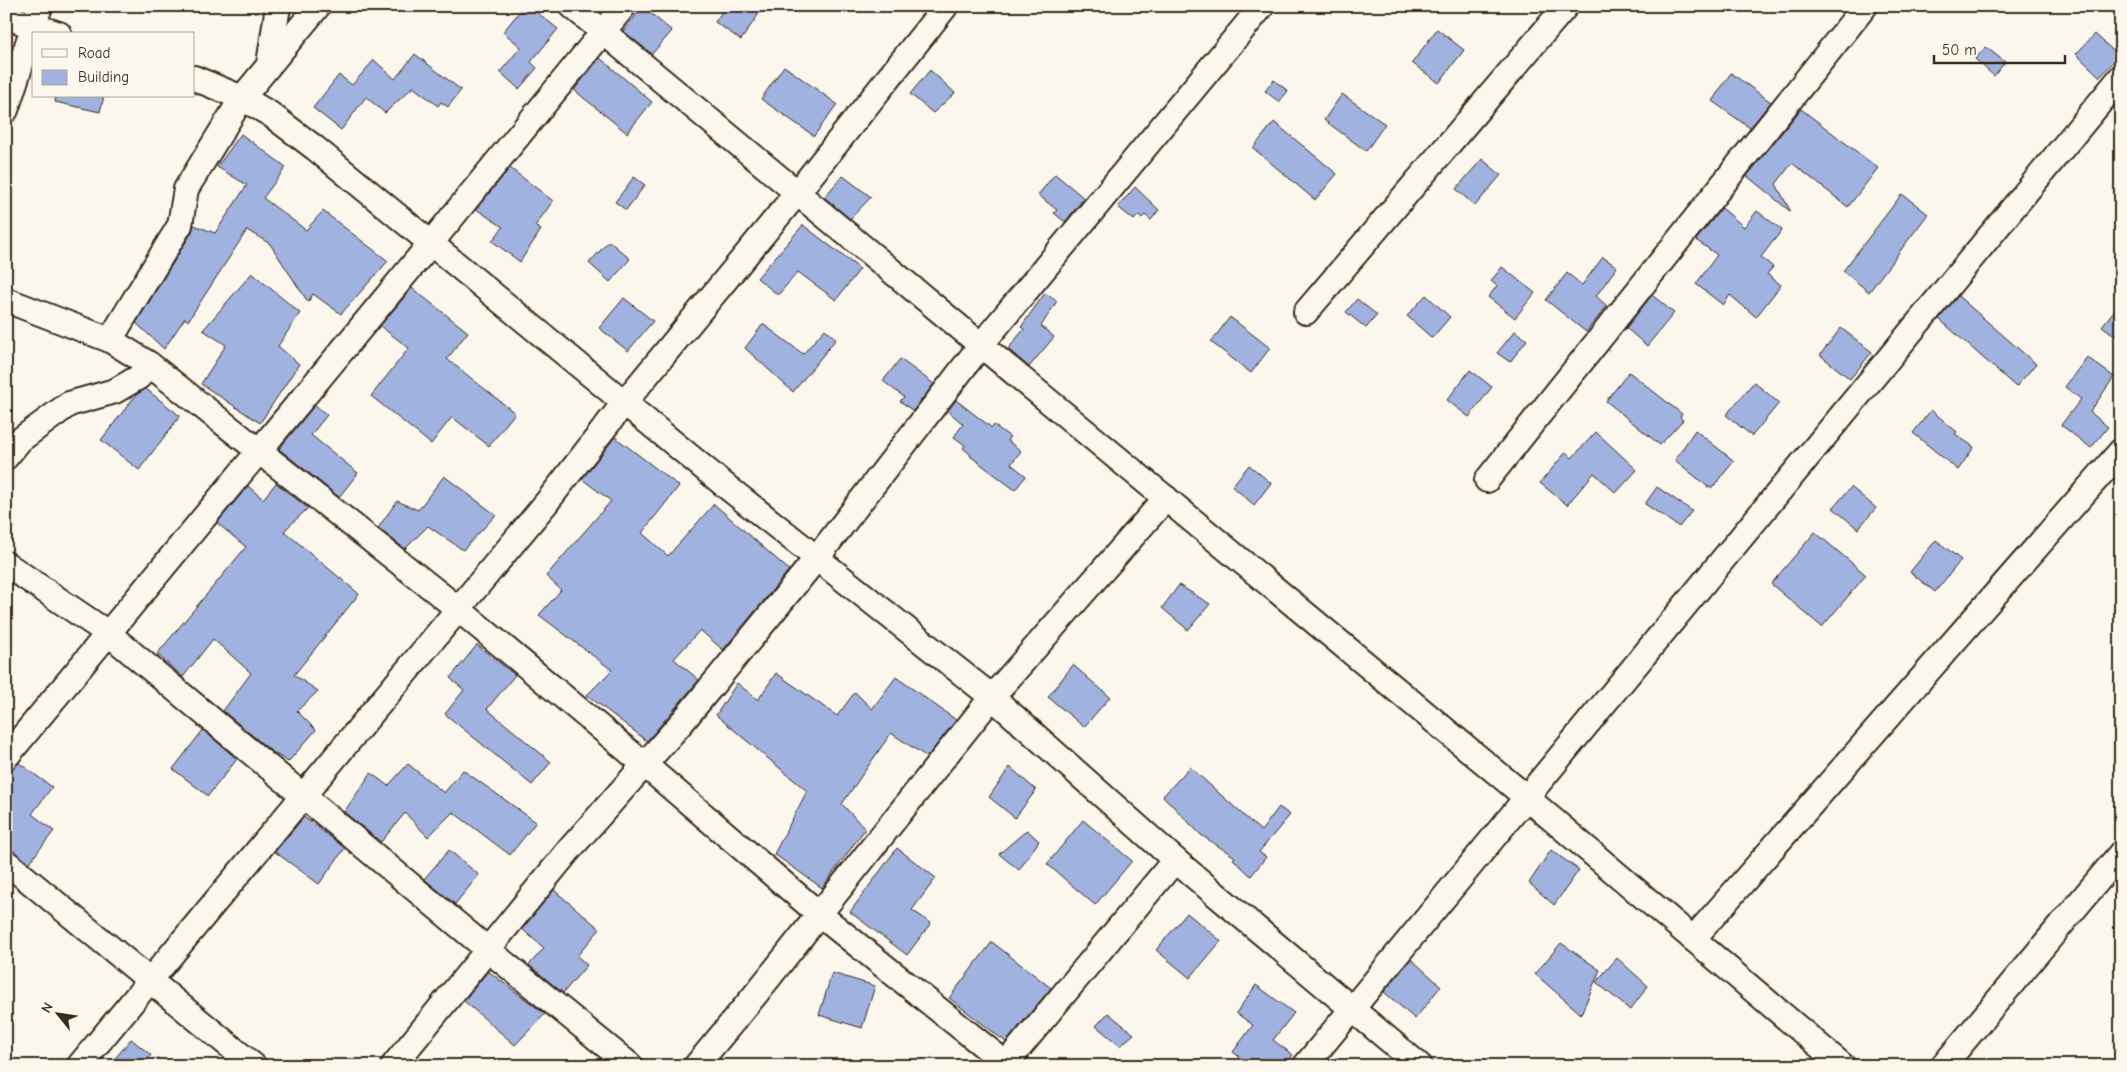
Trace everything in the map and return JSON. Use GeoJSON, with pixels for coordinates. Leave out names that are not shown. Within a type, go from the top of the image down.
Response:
{"type":"FeatureCollection","features":[{"type":"Feature","properties":{"kind":"street"},"geometry":{"type":"LineString","coordinates":[[269,64],[278,6]]}},
{"type":"Feature","properties":{"kind":"street"},"geometry":{"type":"LineString","coordinates":[[110,340],[180,225],[186,189],[242,98],[318,6]]}},
{"type":"Feature","properties":{"kind":"street"},"geometry":{"type":"LineString","coordinates":[[572,6],[1526,798],[1843,1066]]}},
{"type":"Feature","properties":{"kind":"street"},"geometry":{"type":"LineString","coordinates":[[6,757],[432,243],[624,6]]}},
{"type":"Feature","properties":{"kind":"street"},"geometry":{"type":"LineString","coordinates":[[79,1066],[457,608],[547,502],[624,403],[798,193],[946,8],[944,6]]}},
{"type":"Feature","properties":{"kind":"street"},"geometry":{"type":"LineString","coordinates":[[392,1066],[569,850],[683,722],[816,559],[982,345],[1262,6]]}},
{"type":"Feature","properties":{"kind":"street"},"geometry":{"type":"LineString","coordinates":[[1306,312],[1566,6]]}},
{"type":"Feature","properties":{"kind":"street"},"geometry":{"type":"LineString","coordinates":[[1487,480],[1865,6]]}},
{"type":"Feature","properties":{"kind":"street"},"geometry":{"type":"LineString","coordinates":[[6,17],[37,16],[57,32]]}},
{"type":"Feature","properties":{"kind":"street"},"geometry":{"type":"LineString","coordinates":[[6,110],[37,16]]}},
{"type":"Feature","properties":{"kind":"street"},"geometry":{"type":"LineString","coordinates":[[1305,1066],[2121,77]]}},
{"type":"Feature","properties":{"kind":"street"},"geometry":{"type":"LineString","coordinates":[[195,78],[242,98],[270,114],[315,148],[816,559],[892,616],[992,697],[1175,860],[1420,1066]]}},
{"type":"Feature","properties":{"kind":"street"},"geometry":{"type":"LineString","coordinates":[[6,300],[110,340],[149,364],[457,608],[819,914],[1007,1065],[1175,860]]}},
{"type":"Feature","properties":{"kind":"street"},"geometry":{"type":"LineString","coordinates":[[6,457],[20,440],[69,404],[116,391],[138,377],[149,364]]}},
{"type":"Feature","properties":{"kind":"street"},"geometry":{"type":"LineString","coordinates":[[1694,939],[2121,451]]}},
{"type":"Feature","properties":{"kind":"street"},"geometry":{"type":"LineString","coordinates":[[696,1066],[992,697],[1166,498]]}},
{"type":"Feature","properties":{"kind":"street"},"geometry":{"type":"LineString","coordinates":[[6,564],[109,634],[304,794],[487,949],[631,1066]]}},
{"type":"Feature","properties":{"kind":"street"},"geometry":{"type":"LineString","coordinates":[[1943,1066],[2121,853]]}},
{"type":"Feature","properties":{"kind":"street"},"geometry":{"type":"LineString","coordinates":[[6,862],[151,979],[254,1066]]}},
{"type":"Feature","properties":{"kind":"building"},"geometry":{"type":"Polygon","coordinates":[[[524,6],[529,6],[558,29],[531,62],[537,68],[519,89],[500,72],[521,47],[503,32],[524,6]]]}},
{"type":"Feature","properties":{"kind":"building"},"geometry":{"type":"Polygon","coordinates":[[[726,6],[764,6],[741,40],[715,22],[726,6]]]}},
{"type":"Feature","properties":{"kind":"building"},"geometry":{"type":"Polygon","coordinates":[[[643,7],[672,31],[652,54],[623,31],[643,7]]]}},
{"type":"Feature","properties":{"kind":"building"},"geometry":{"type":"Polygon","coordinates":[[[1437,29],[1464,50],[1439,83],[1412,63],[1437,29]]]}},
{"type":"Feature","properties":{"kind":"building"},"geometry":{"type":"Polygon","coordinates":[[[2095,34],[2119,56],[2100,77],[2076,54],[2095,34]]]}},
{"type":"Feature","properties":{"kind":"building"},"geometry":{"type":"Polygon","coordinates":[[[1986,47],[2005,62],[1994,76],[1975,59],[1986,47]]]}},
{"type":"Feature","properties":{"kind":"building"},"geometry":{"type":"Polygon","coordinates":[[[415,54],[461,90],[448,107],[441,102],[438,106],[413,87],[385,113],[366,97],[341,130],[313,108],[339,75],[352,85],[374,60],[395,79],[415,54]]]}},
{"type":"Feature","properties":{"kind":"building"},"geometry":{"type":"Polygon","coordinates":[[[600,58],[652,102],[627,133],[574,90],[600,58]]]}},
{"type":"Feature","properties":{"kind":"building"},"geometry":{"type":"Polygon","coordinates":[[[784,66],[837,104],[814,136],[761,99],[784,66]]]}},
{"type":"Feature","properties":{"kind":"building"},"geometry":{"type":"Polygon","coordinates":[[[930,70],[955,93],[933,113],[910,94],[930,70]]]}},
{"type":"Feature","properties":{"kind":"building"},"geometry":{"type":"Polygon","coordinates":[[[1731,73],[1771,102],[1750,128],[1712,101],[1731,73]]]}},
{"type":"Feature","properties":{"kind":"building"},"geometry":{"type":"Polygon","coordinates":[[[1274,80],[1288,91],[1279,102],[1265,91],[1274,80]]]}},
{"type":"Feature","properties":{"kind":"building"},"geometry":{"type":"Polygon","coordinates":[[[1342,94],[1385,124],[1366,151],[1324,120],[1342,94]]]}},
{"type":"Feature","properties":{"kind":"building"},"geometry":{"type":"Polygon","coordinates":[[[56,98],[104,98],[100,112],[55,102],[56,98]]]}},
{"type":"Feature","properties":{"kind":"building"},"geometry":{"type":"Polygon","coordinates":[[[1801,109],[1878,168],[1848,207],[1792,163],[1776,184],[1791,212],[1747,176],[1801,109]]]}},
{"type":"Feature","properties":{"kind":"building"},"geometry":{"type":"Polygon","coordinates":[[[1274,122],[1337,174],[1315,200],[1253,148],[1274,122]]]}},
{"type":"Feature","properties":{"kind":"building"},"geometry":{"type":"Polygon","coordinates":[[[241,134],[286,167],[263,198],[306,230],[323,211],[388,261],[341,314],[313,294],[308,302],[270,244],[247,230],[188,321],[185,318],[164,349],[136,323],[192,232],[194,225],[215,233],[247,185],[217,167],[241,134]]]}},
{"type":"Feature","properties":{"kind":"building"},"geometry":{"type":"Polygon","coordinates":[[[1482,159],[1501,175],[1475,206],[1456,189],[1482,159]]]}},
{"type":"Feature","properties":{"kind":"building"},"geometry":{"type":"Polygon","coordinates":[[[510,168],[553,201],[535,226],[541,230],[520,262],[492,241],[503,227],[476,209],[510,168]]]}},
{"type":"Feature","properties":{"kind":"building"},"geometry":{"type":"Polygon","coordinates":[[[1055,174],[1084,198],[1065,222],[1054,213],[1057,210],[1038,195],[1055,174]]]}},
{"type":"Feature","properties":{"kind":"building"},"geometry":{"type":"Polygon","coordinates":[[[843,176],[871,197],[850,219],[824,197],[843,176]]]}},
{"type":"Feature","properties":{"kind":"building"},"geometry":{"type":"Polygon","coordinates":[[[634,177],[645,185],[626,210],[615,202],[634,177]]]}},
{"type":"Feature","properties":{"kind":"building"},"geometry":{"type":"Polygon","coordinates":[[[1135,187],[1159,210],[1151,220],[1145,215],[1142,218],[1139,215],[1134,220],[1118,207],[1135,187]]]}},
{"type":"Feature","properties":{"kind":"building"},"geometry":{"type":"Polygon","coordinates":[[[1902,194],[1928,214],[1869,292],[1843,271],[1902,194]]]}},
{"type":"Feature","properties":{"kind":"building"},"geometry":{"type":"Polygon","coordinates":[[[1722,208],[1744,227],[1757,211],[1782,230],[1761,257],[1773,267],[1767,274],[1781,285],[1756,317],[1730,295],[1723,305],[1696,284],[1717,255],[1696,240],[1722,208]]]}},
{"type":"Feature","properties":{"kind":"building"},"geometry":{"type":"Polygon","coordinates":[[[803,225],[860,269],[836,300],[798,272],[778,295],[757,278],[803,225]]]}},
{"type":"Feature","properties":{"kind":"building"},"geometry":{"type":"Polygon","coordinates":[[[609,241],[630,259],[610,282],[589,263],[609,241]]]}},
{"type":"Feature","properties":{"kind":"building"},"geometry":{"type":"Polygon","coordinates":[[[1603,257],[1617,267],[1596,296],[1607,306],[1586,332],[1546,300],[1567,273],[1582,285],[1603,257]]]}},
{"type":"Feature","properties":{"kind":"building"},"geometry":{"type":"Polygon","coordinates":[[[1502,267],[1535,293],[1515,318],[1488,297],[1497,286],[1491,281],[1502,267]]]}},
{"type":"Feature","properties":{"kind":"building"},"geometry":{"type":"Polygon","coordinates":[[[252,273],[300,313],[278,346],[299,364],[260,423],[201,384],[226,345],[203,330],[252,273]]]}},
{"type":"Feature","properties":{"kind":"building"},"geometry":{"type":"Polygon","coordinates":[[[412,288],[468,332],[447,359],[515,413],[489,446],[452,417],[431,444],[371,396],[409,348],[380,326],[412,288]]]}},
{"type":"Feature","properties":{"kind":"building"},"geometry":{"type":"Polygon","coordinates":[[[1045,293],[1057,301],[1041,326],[1054,337],[1029,367],[1008,349],[1024,329],[1021,327],[1045,293]]]}},
{"type":"Feature","properties":{"kind":"building"},"geometry":{"type":"Polygon","coordinates":[[[1426,295],[1450,317],[1432,338],[1407,316],[1426,295]]]}},
{"type":"Feature","properties":{"kind":"building"},"geometry":{"type":"Polygon","coordinates":[[[1652,295],[1674,313],[1647,346],[1626,328],[1652,295]]]}},
{"type":"Feature","properties":{"kind":"building"},"geometry":{"type":"Polygon","coordinates":[[[1958,296],[2036,364],[2016,387],[1939,319],[1958,296]]]}},
{"type":"Feature","properties":{"kind":"building"},"geometry":{"type":"Polygon","coordinates":[[[624,298],[653,321],[628,351],[599,328],[624,298]]]}},
{"type":"Feature","properties":{"kind":"building"},"geometry":{"type":"Polygon","coordinates":[[[1357,299],[1377,315],[1366,328],[1346,312],[1357,299]]]}},
{"type":"Feature","properties":{"kind":"building"},"geometry":{"type":"Polygon","coordinates":[[[2121,302],[2121,340],[2102,326],[2121,302]]]}},
{"type":"Feature","properties":{"kind":"building"},"geometry":{"type":"Polygon","coordinates":[[[1230,317],[1270,348],[1251,373],[1211,342],[1230,317]]]}},
{"type":"Feature","properties":{"kind":"building"},"geometry":{"type":"Polygon","coordinates":[[[763,324],[803,354],[825,329],[836,339],[793,392],[745,348],[763,324]]]}},
{"type":"Feature","properties":{"kind":"building"},"geometry":{"type":"Polygon","coordinates":[[[1841,328],[1872,352],[1850,379],[1820,355],[1841,328]]]}},
{"type":"Feature","properties":{"kind":"building"},"geometry":{"type":"Polygon","coordinates":[[[1515,331],[1527,340],[1510,362],[1497,353],[1515,331]]]}},
{"type":"Feature","properties":{"kind":"building"},"geometry":{"type":"Polygon","coordinates":[[[2087,357],[2114,377],[2090,412],[2108,427],[2091,448],[2061,425],[2081,399],[2065,387],[2087,357]]]}},
{"type":"Feature","properties":{"kind":"building"},"geometry":{"type":"Polygon","coordinates":[[[900,359],[934,384],[913,411],[900,401],[904,397],[883,381],[900,359]]]}},
{"type":"Feature","properties":{"kind":"building"},"geometry":{"type":"Polygon","coordinates":[[[1470,370],[1492,387],[1469,417],[1447,400],[1470,370]]]}},
{"type":"Feature","properties":{"kind":"building"},"geometry":{"type":"Polygon","coordinates":[[[1629,372],[1682,414],[1680,417],[1683,420],[1660,445],[1606,401],[1629,372]]]}},
{"type":"Feature","properties":{"kind":"building"},"geometry":{"type":"Polygon","coordinates":[[[1754,382],[1779,403],[1752,436],[1726,415],[1754,382]]]}},
{"type":"Feature","properties":{"kind":"building"},"geometry":{"type":"Polygon","coordinates":[[[146,389],[180,416],[139,470],[101,440],[136,395],[146,389]]]}},
{"type":"Feature","properties":{"kind":"building"},"geometry":{"type":"Polygon","coordinates":[[[956,400],[992,428],[994,425],[1010,437],[1007,440],[1021,451],[1011,464],[1026,476],[1015,490],[970,456],[963,448],[965,445],[954,437],[963,424],[948,411],[956,400]]]}},
{"type":"Feature","properties":{"kind":"building"},"geometry":{"type":"Polygon","coordinates":[[[315,405],[327,415],[311,435],[358,473],[339,497],[279,449],[315,405]]]}},
{"type":"Feature","properties":{"kind":"building"},"geometry":{"type":"Polygon","coordinates":[[[1931,410],[1957,432],[1955,434],[1974,447],[1958,470],[1913,433],[1931,410]]]}},
{"type":"Feature","properties":{"kind":"building"},"geometry":{"type":"Polygon","coordinates":[[[1695,430],[1734,461],[1713,487],[1708,487],[1675,460],[1695,430]]]}},
{"type":"Feature","properties":{"kind":"building"},"geometry":{"type":"Polygon","coordinates":[[[1596,432],[1637,470],[1616,493],[1594,473],[1567,505],[1540,483],[1566,452],[1572,458],[1596,432]]]}},
{"type":"Feature","properties":{"kind":"building"},"geometry":{"type":"Polygon","coordinates":[[[615,437],[679,486],[642,533],[668,556],[714,504],[789,570],[723,650],[700,630],[674,659],[699,680],[647,741],[587,695],[612,670],[539,615],[561,590],[546,576],[611,501],[582,479],[615,437]]]}},
{"type":"Feature","properties":{"kind":"building"},"geometry":{"type":"Polygon","coordinates":[[[1249,465],[1271,483],[1254,505],[1232,486],[1249,465]]]}},
{"type":"Feature","properties":{"kind":"building"},"geometry":{"type":"Polygon","coordinates":[[[444,476],[496,515],[463,550],[428,526],[405,549],[378,528],[397,501],[418,510],[444,476]]]}},
{"type":"Feature","properties":{"kind":"building"},"geometry":{"type":"Polygon","coordinates":[[[276,483],[308,508],[284,531],[359,594],[294,675],[318,691],[297,711],[316,730],[288,762],[271,751],[223,711],[251,673],[213,639],[183,677],[157,654],[246,547],[217,523],[248,486],[263,499],[276,483]]]}},
{"type":"Feature","properties":{"kind":"building"},"geometry":{"type":"Polygon","coordinates":[[[1657,487],[1692,511],[1679,527],[1645,504],[1657,487]]]}},
{"type":"Feature","properties":{"kind":"building"},"geometry":{"type":"Polygon","coordinates":[[[1851,487],[1876,508],[1858,529],[1833,508],[1851,487]]]}},
{"type":"Feature","properties":{"kind":"building"},"geometry":{"type":"Polygon","coordinates":[[[1815,532],[1866,575],[1822,627],[1771,584],[1815,532]]]}},
{"type":"Feature","properties":{"kind":"building"},"geometry":{"type":"Polygon","coordinates":[[[1936,540],[1961,560],[1935,592],[1910,572],[1936,540]]]}},
{"type":"Feature","properties":{"kind":"building"},"geometry":{"type":"Polygon","coordinates":[[[1179,585],[1210,604],[1188,630],[1162,608],[1179,585]]]}},
{"type":"Feature","properties":{"kind":"building"},"geometry":{"type":"Polygon","coordinates":[[[477,645],[515,675],[487,709],[551,762],[532,785],[445,714],[464,690],[450,678],[477,645]]]}},
{"type":"Feature","properties":{"kind":"building"},"geometry":{"type":"Polygon","coordinates":[[[1073,665],[1110,697],[1084,727],[1048,697],[1073,665]]]}},
{"type":"Feature","properties":{"kind":"building"},"geometry":{"type":"Polygon","coordinates":[[[776,673],[837,716],[855,692],[872,709],[896,677],[956,720],[927,757],[891,733],[842,804],[865,829],[822,888],[774,854],[807,791],[716,715],[737,683],[758,700],[776,673]]]}},
{"type":"Feature","properties":{"kind":"building"},"geometry":{"type":"Polygon","coordinates":[[[203,730],[237,759],[208,796],[173,769],[203,730]]]}},
{"type":"Feature","properties":{"kind":"building"},"geometry":{"type":"Polygon","coordinates":[[[19,763],[52,787],[32,814],[54,831],[29,863],[6,847],[6,774],[19,763]]]}},
{"type":"Feature","properties":{"kind":"building"},"geometry":{"type":"Polygon","coordinates":[[[408,764],[444,793],[463,770],[536,822],[510,855],[453,812],[428,837],[405,813],[381,842],[344,812],[371,773],[388,786],[408,764]]]}},
{"type":"Feature","properties":{"kind":"building"},"geometry":{"type":"Polygon","coordinates":[[[1010,767],[1036,790],[1015,818],[989,797],[1010,767]]]}},
{"type":"Feature","properties":{"kind":"building"},"geometry":{"type":"Polygon","coordinates":[[[1190,767],[1261,831],[1279,807],[1290,815],[1259,852],[1266,857],[1251,876],[1233,859],[1235,857],[1201,835],[1163,796],[1190,767]]]}},
{"type":"Feature","properties":{"kind":"building"},"geometry":{"type":"Polygon","coordinates":[[[304,817],[345,848],[319,884],[275,852],[304,817]]]}},
{"type":"Feature","properties":{"kind":"building"},"geometry":{"type":"Polygon","coordinates":[[[1083,820],[1132,861],[1095,905],[1047,864],[1083,820]]]}},
{"type":"Feature","properties":{"kind":"building"},"geometry":{"type":"Polygon","coordinates":[[[1027,830],[1039,841],[1019,870],[999,854],[1027,830]]]}},
{"type":"Feature","properties":{"kind":"building"},"geometry":{"type":"Polygon","coordinates":[[[897,848],[936,878],[912,910],[931,923],[907,955],[850,912],[897,848]]]}},
{"type":"Feature","properties":{"kind":"building"},"geometry":{"type":"Polygon","coordinates":[[[449,850],[479,875],[455,904],[424,879],[449,850]]]}},
{"type":"Feature","properties":{"kind":"building"},"geometry":{"type":"Polygon","coordinates":[[[1551,850],[1579,870],[1554,905],[1529,883],[1551,850]]]}},
{"type":"Feature","properties":{"kind":"building"},"geometry":{"type":"Polygon","coordinates":[[[554,890],[600,929],[577,956],[587,965],[563,993],[529,965],[544,948],[522,929],[554,890]]]}},
{"type":"Feature","properties":{"kind":"building"},"geometry":{"type":"Polygon","coordinates":[[[1187,913],[1221,941],[1190,978],[1156,950],[1187,913]]]}},
{"type":"Feature","properties":{"kind":"building"},"geometry":{"type":"Polygon","coordinates":[[[992,942],[1051,988],[1006,1042],[949,998],[992,942]]]}},
{"type":"Feature","properties":{"kind":"building"},"geometry":{"type":"Polygon","coordinates":[[[1561,943],[1600,970],[1581,1014],[1535,974],[1561,943]]]}},
{"type":"Feature","properties":{"kind":"building"},"geometry":{"type":"Polygon","coordinates":[[[1617,958],[1648,986],[1630,1010],[1596,982],[1617,958]]]}},
{"type":"Feature","properties":{"kind":"building"},"geometry":{"type":"Polygon","coordinates":[[[1411,959],[1441,986],[1415,1019],[1384,992],[1411,959]]]}},
{"type":"Feature","properties":{"kind":"building"},"geometry":{"type":"Polygon","coordinates":[[[488,971],[545,1014],[515,1045],[464,1001],[488,971]]]}},
{"type":"Feature","properties":{"kind":"building"},"geometry":{"type":"Polygon","coordinates":[[[832,973],[875,986],[862,1028],[819,1015],[832,973]]]}},
{"type":"Feature","properties":{"kind":"building"},"geometry":{"type":"Polygon","coordinates":[[[1256,985],[1294,1013],[1273,1040],[1293,1055],[1285,1066],[1251,1066],[1233,1052],[1253,1025],[1236,1013],[1256,985]]]}},
{"type":"Feature","properties":{"kind":"building"},"geometry":{"type":"Polygon","coordinates":[[[1108,1013],[1134,1034],[1120,1046],[1096,1026],[1108,1013]]]}},
{"type":"Feature","properties":{"kind":"building"},"geometry":{"type":"Polygon","coordinates":[[[131,1039],[151,1055],[142,1066],[109,1066],[131,1039]]]}}]}
